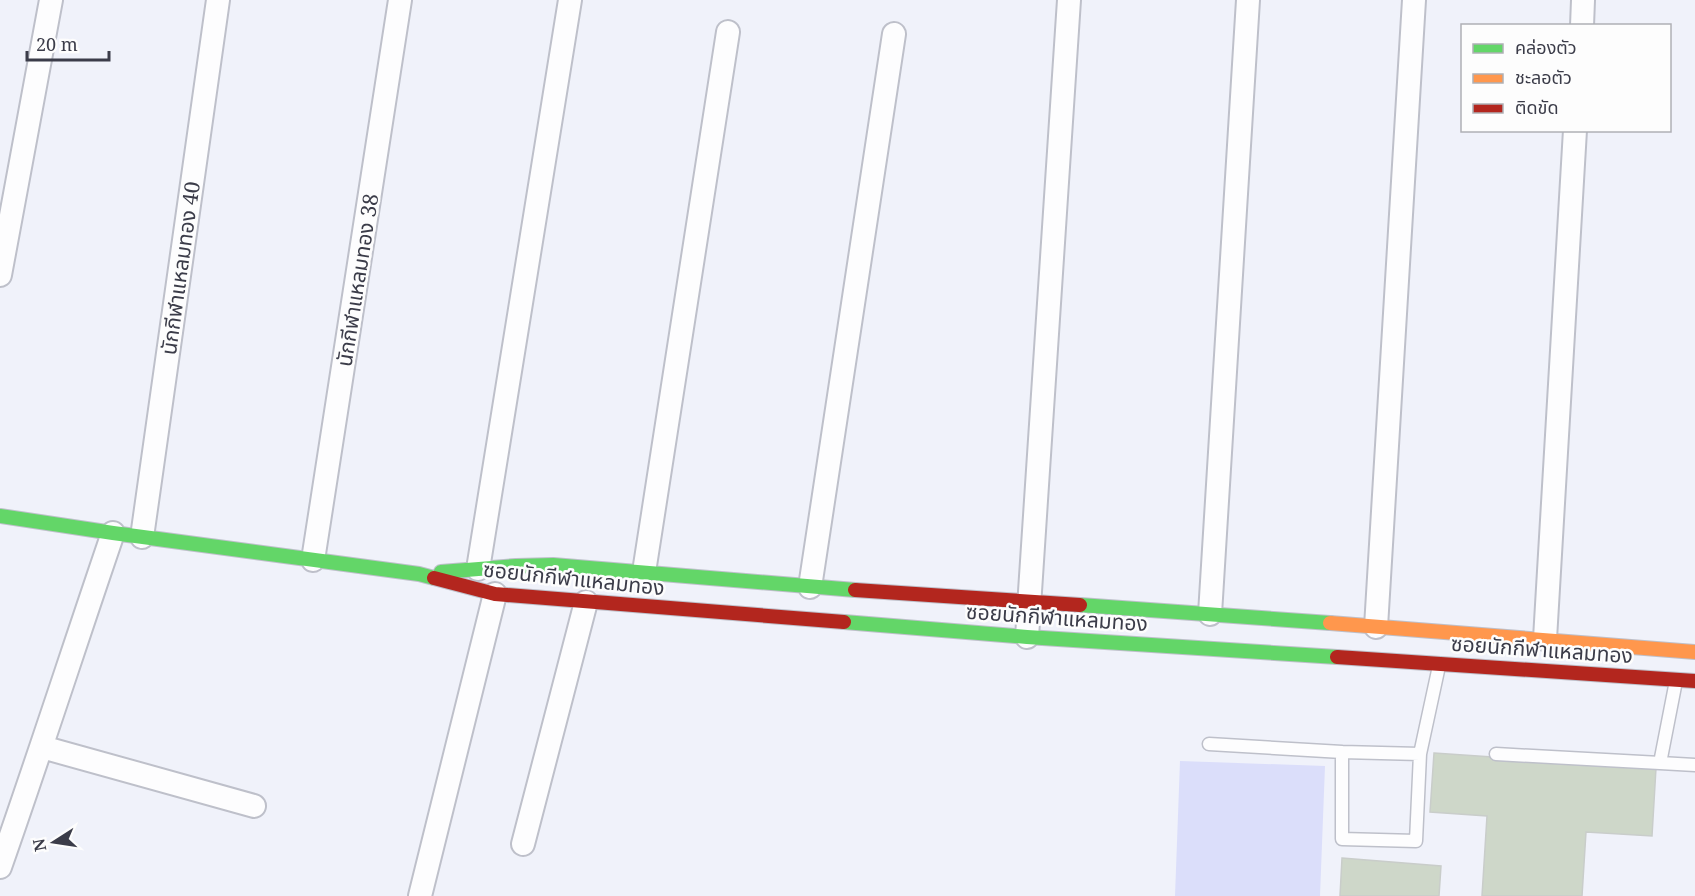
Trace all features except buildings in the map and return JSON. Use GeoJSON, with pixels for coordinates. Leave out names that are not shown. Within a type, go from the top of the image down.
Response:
{"type":"FeatureCollection","features":[{"type":"Feature","properties":{"kind":"street"},"geometry":{"type":"LineString","coordinates":[[0,275],[51,0]]}},
{"type":"Feature","properties":{"kind":"street","name":"นักกีฬาแหลมทอง 40"},"geometry":{"type":"LineString","coordinates":[[142,537],[219,0]]}},
{"type":"Feature","properties":{"kind":"street","name":"นักกีฬาแหลมทอง 38"},"geometry":{"type":"LineString","coordinates":[[312,560],[400,0]]}},
{"type":"Feature","properties":{"kind":"street"},"geometry":{"type":"LineString","coordinates":[[478,569],[570,0]]}},
{"type":"Feature","properties":{"kind":"street"},"geometry":{"type":"LineString","coordinates":[[1028,636],[1069,0]]}},
{"type":"Feature","properties":{"kind":"street"},"geometry":{"type":"LineString","coordinates":[[1210,614],[1248,0]]}},
{"type":"Feature","properties":{"kind":"street"},"geometry":{"type":"LineString","coordinates":[[1376,627],[1414,0]]}},
{"type":"Feature","properties":{"kind":"street"},"geometry":{"type":"LineString","coordinates":[[1582,24],[1583,0]]}},
{"type":"Feature","properties":{"kind":"street"},"geometry":{"type":"LineString","coordinates":[[644,572],[728,32]]}},
{"type":"Feature","properties":{"kind":"street"},"geometry":{"type":"LineString","coordinates":[[810,586],[894,34]]}},
{"type":"Feature","properties":{"kind":"street"},"geometry":{"type":"LineString","coordinates":[[1545,639],[1575,132]]}},
{"type":"Feature","properties":{"kind":"street","name":"ซอยนักกีฬาแหลมทอง"},"geometry":{"type":"LineString","coordinates":[[0,516],[419,574],[495,594],[586,602],[1028,636],[1439,663],[1677,665],[1695,652]]}},
{"type":"Feature","properties":{"kind":"street"},"geometry":{"type":"LineString","coordinates":[[0,867],[112,533]]}},
{"type":"Feature","properties":{"kind":"street","name":"ซอยนักกีฬาแหลมทอง"},"geometry":{"type":"LineString","coordinates":[[419,574],[553,565],[810,586],[1545,639],[1677,665],[1695,681]]}},
{"type":"Feature","properties":{"kind":"street"},"geometry":{"type":"LineString","coordinates":[[420,896],[495,594]]}},
{"type":"Feature","properties":{"kind":"street"},"geometry":{"type":"LineString","coordinates":[[523,844],[586,602]]}},
{"type":"Feature","properties":{"kind":"street"},"geometry":{"type":"LineString","coordinates":[[42,747],[254,806]]}},
{"type":"Feature","properties":{"kind":"lane"},"geometry":{"type":"LineString","coordinates":[[1342,752],[1342,839],[1416,841],[1420,754],[1439,663]]}},
{"type":"Feature","properties":{"kind":"lane"},"geometry":{"type":"LineString","coordinates":[[1660,763],[1677,665]]}},
{"type":"Feature","properties":{"kind":"lane"},"geometry":{"type":"LineString","coordinates":[[1209,744],[1420,754]]}},
{"type":"Feature","properties":{"kind":"lane"},"geometry":{"type":"LineString","coordinates":[[1496,754],[1695,765]]}},
{"type":"Feature","properties":{"kind":"shaded area"},"geometry":{"type":"Polygon","coordinates":[[[1180,761],[1325,766],[1320,896],[1175,896],[1180,761]]]}},
{"type":"Feature","properties":{"kind":"traffic: fast"},"geometry":{"type":"LineString","coordinates":[[0,516],[419,574],[434,578]]}},
{"type":"Feature","properties":{"kind":"traffic: fast"},"geometry":{"type":"LineString","coordinates":[[441,572],[553,565],[855,590]]}},
{"type":"Feature","properties":{"kind":"traffic: fast"},"geometry":{"type":"LineString","coordinates":[[1080,605],[1330,623]]}},
{"type":"Feature","properties":{"kind":"traffic: fast"},"geometry":{"type":"LineString","coordinates":[[844,622],[1027,637],[1337,657]]}},
{"type":"Feature","properties":{"kind":"traffic: slow"},"geometry":{"type":"LineString","coordinates":[[1330,623],[1695,652]]}},
{"type":"Feature","properties":{"kind":"traffic: jam"},"geometry":{"type":"LineString","coordinates":[[434,578],[495,594],[844,622]]}},
{"type":"Feature","properties":{"kind":"traffic: jam"},"geometry":{"type":"LineString","coordinates":[[855,590],[1080,605]]}},
{"type":"Feature","properties":{"kind":"traffic: jam"},"geometry":{"type":"LineString","coordinates":[[1337,657],[1695,681]]}}]}
